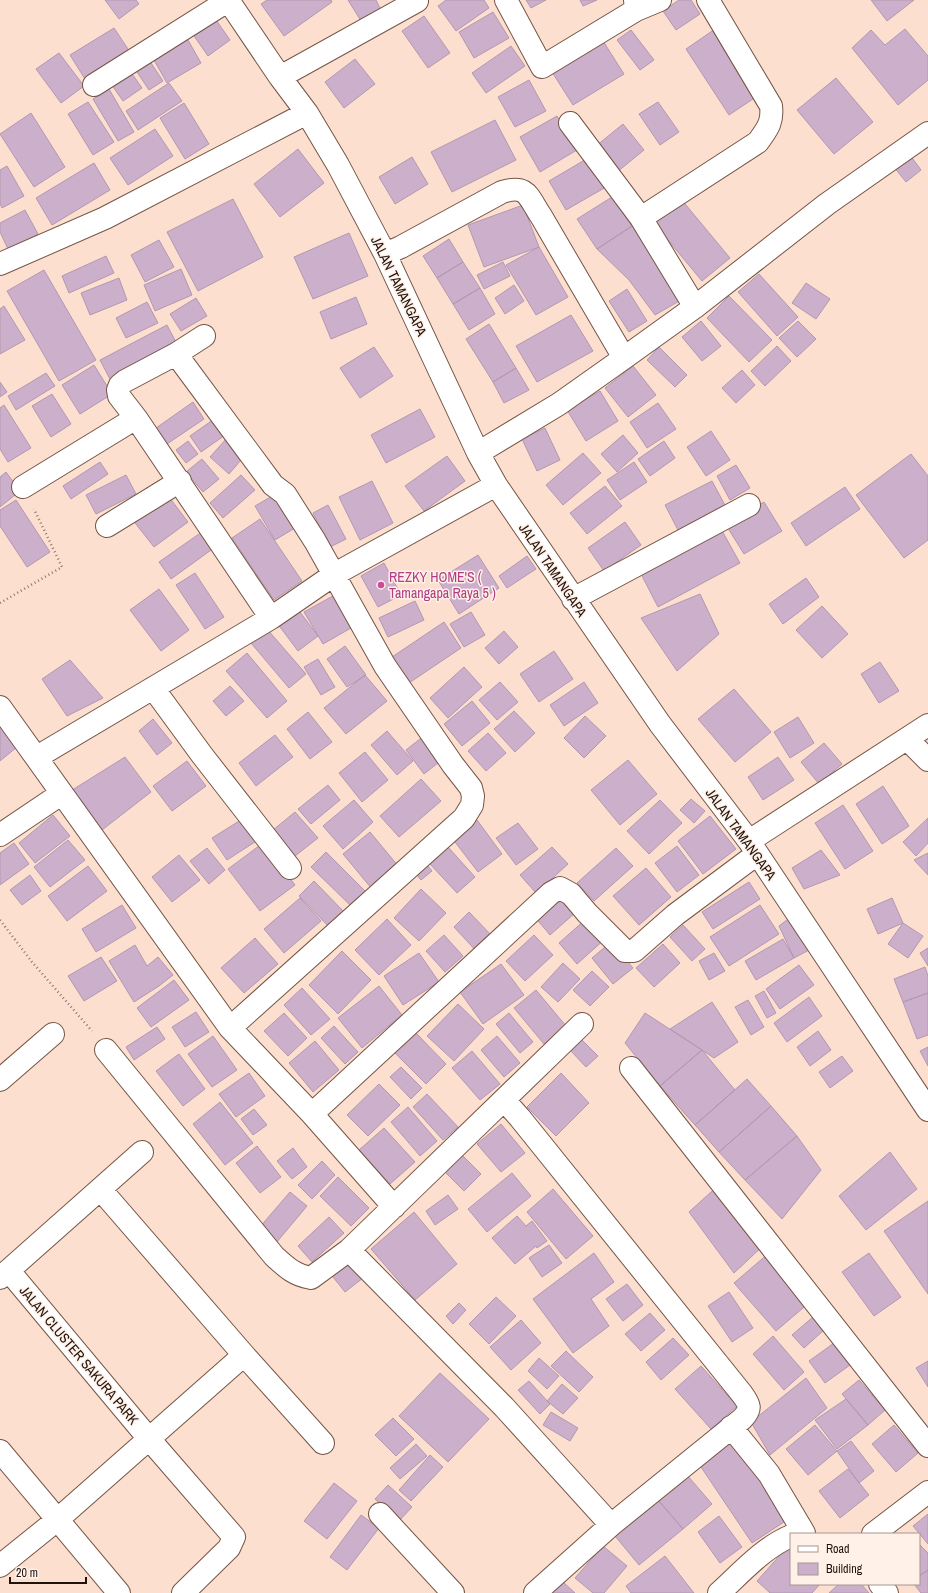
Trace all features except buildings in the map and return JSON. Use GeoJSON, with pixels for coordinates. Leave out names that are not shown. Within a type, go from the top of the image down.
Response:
{"type":"FeatureCollection","features":[{"type":"Feature","properties":{"kind":"street"},"geometry":{"type":"LineString","coordinates":[[94,85],[229,0]]}},
{"type":"Feature","properties":{"kind":"street","name":"JALAN TAMANGAPA"},"geometry":{"type":"LineString","coordinates":[[229,0],[280,77],[306,113],[338,165],[385,254],[478,453],[496,485],[660,724],[753,848],[928,1110]]}},
{"type":"Feature","properties":{"kind":"street"},"geometry":{"type":"LineString","coordinates":[[506,0],[542,67],[636,5],[660,0]]}},
{"type":"Feature","properties":{"kind":"street"},"geometry":{"type":"LineString","coordinates":[[641,218],[758,142],[770,123],[772,116],[770,106],[750,69],[708,0]]}},
{"type":"Feature","properties":{"kind":"street"},"geometry":{"type":"LineString","coordinates":[[280,77],[418,1]]}},
{"type":"Feature","properties":{"kind":"street"},"geometry":{"type":"LineString","coordinates":[[0,264],[105,218],[306,113]]}},
{"type":"Feature","properties":{"kind":"street"},"geometry":{"type":"LineString","coordinates":[[570,123],[641,218],[695,307]]}},
{"type":"Feature","properties":{"kind":"street"},"geometry":{"type":"LineString","coordinates":[[478,453],[559,404],[624,358],[695,307],[827,204],[928,133]]}},
{"type":"Feature","properties":{"kind":"street"},"geometry":{"type":"LineString","coordinates":[[385,254],[401,247],[502,192],[520,189],[526,193],[541,216],[624,358]]}},
{"type":"Feature","properties":{"kind":"street"},"geometry":{"type":"LineString","coordinates":[[204,336],[176,354],[125,380],[120,385],[118,390],[120,396],[180,481],[271,618]]}},
{"type":"Feature","properties":{"kind":"street"},"geometry":{"type":"LineString","coordinates":[[176,354],[273,485],[285,494],[335,574],[385,666],[453,765],[471,788],[473,796],[472,805],[464,818],[230,1028]]}},
{"type":"Feature","properties":{"kind":"street"},"geometry":{"type":"LineString","coordinates":[[23,487],[136,418]]}},
{"type":"Feature","properties":{"kind":"street"},"geometry":{"type":"LineString","coordinates":[[107,526],[180,481]]}},
{"type":"Feature","properties":{"kind":"street"},"geometry":{"type":"LineString","coordinates":[[37,758],[271,618],[335,574],[496,485]]}},
{"type":"Feature","properties":{"kind":"street"},"geometry":{"type":"LineString","coordinates":[[573,599],[750,505]]}},
{"type":"Feature","properties":{"kind":"street"},"geometry":{"type":"LineString","coordinates":[[153,688],[202,755],[290,868]]}},
{"type":"Feature","properties":{"kind":"street"},"geometry":{"type":"LineString","coordinates":[[0,707],[230,1028],[312,1114],[394,1207]]}},
{"type":"Feature","properties":{"kind":"street"},"geometry":{"type":"LineString","coordinates":[[312,1114],[551,893],[560,888],[571,894],[587,913],[625,951],[634,951],[753,848],[928,725]]}},
{"type":"Feature","properties":{"kind":"street"},"geometry":{"type":"LineString","coordinates":[[907,739],[928,760]]}},
{"type":"Feature","properties":{"kind":"street"},"geometry":{"type":"LineString","coordinates":[[0,835],[61,794]]}},
{"type":"Feature","properties":{"kind":"street"},"geometry":{"type":"LineString","coordinates":[[106,1050],[274,1256],[290,1271],[300,1276],[311,1278],[349,1250],[582,1024]]}},
{"type":"Feature","properties":{"kind":"street"},"geometry":{"type":"LineString","coordinates":[[0,1080],[53,1034]]}},
{"type":"Feature","properties":{"kind":"street"},"geometry":{"type":"LineString","coordinates":[[631,1068],[928,1446]]}},
{"type":"Feature","properties":{"kind":"street"},"geometry":{"type":"LineString","coordinates":[[504,1100],[748,1402],[749,1410],[747,1414],[732,1427],[611,1525],[536,1593]]}},
{"type":"Feature","properties":{"kind":"street","name":"JALAN CLUSTER SAKURA PARK"},"geometry":{"type":"LineString","coordinates":[[142,1152],[101,1190],[4,1274],[234,1537],[229,1548],[183,1593]]}},
{"type":"Feature","properties":{"kind":"street"},"geometry":{"type":"LineString","coordinates":[[101,1190],[244,1355],[323,1443]]}},
{"type":"Feature","properties":{"kind":"street"},"geometry":{"type":"LineString","coordinates":[[349,1250],[504,1407],[611,1525]]}},
{"type":"Feature","properties":{"kind":"street"},"geometry":{"type":"LineString","coordinates":[[0,1566],[58,1520],[150,1440],[244,1355]]}},
{"type":"Feature","properties":{"kind":"street"},"geometry":{"type":"LineString","coordinates":[[732,1427],[769,1474],[804,1533]]}},
{"type":"Feature","properties":{"kind":"street"},"geometry":{"type":"LineString","coordinates":[[0,1451],[119,1593]]}},
{"type":"Feature","properties":{"kind":"street"},"geometry":{"type":"LineString","coordinates":[[874,1533],[928,1492]]}},
{"type":"Feature","properties":{"kind":"street"},"geometry":{"type":"LineString","coordinates":[[380,1514],[453,1593]]}},
{"type":"Feature","properties":{"kind":"street"},"geometry":{"type":"LineString","coordinates":[[719,1593],[752,1562],[778,1542],[790,1536]]}},
{"type":"Feature","properties":{"kind":"street"},"geometry":{"type":"LineString","coordinates":[[881,1585],[887,1593]]}},
{"type":"Feature","properties":{"kind":"path"},"geometry":{"type":"LineString","coordinates":[[0,603],[62,567],[23,487]]}},
{"type":"Feature","properties":{"kind":"path"},"geometry":{"type":"LineString","coordinates":[[0,920],[32,962],[96,1036],[106,1050]]}},
{"type":"Feature","properties":{"kind":"place","name":"REZKY HOME'S ( Tamangapa Raya 5 )"},"geometry":{"type":"Point","coordinates":[381,585]}}]}
